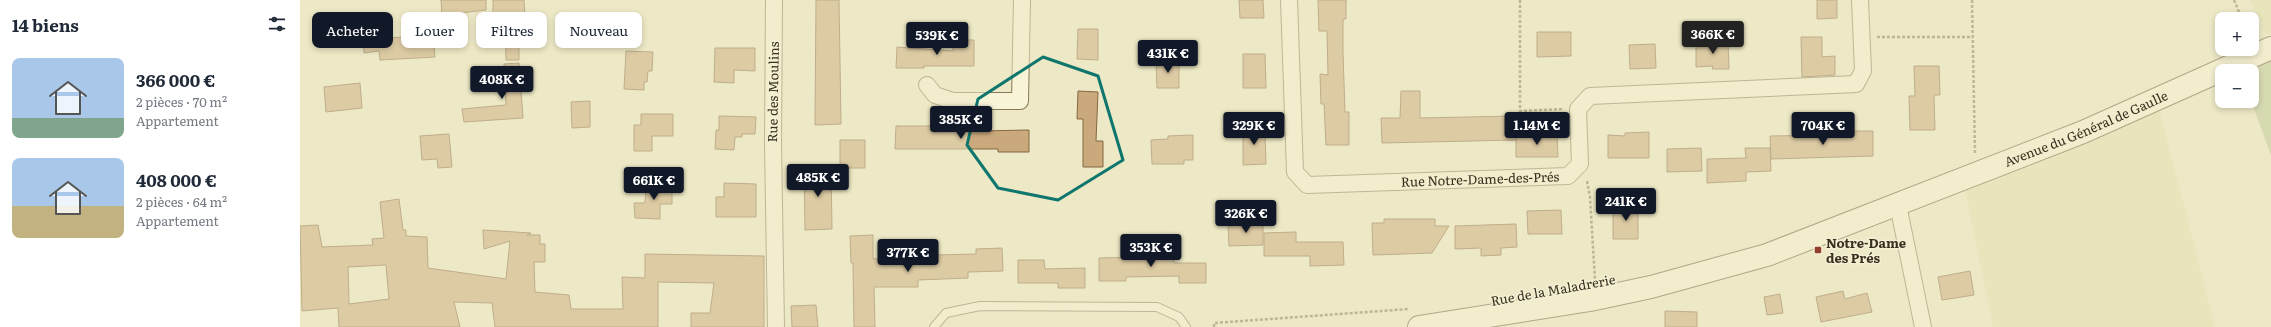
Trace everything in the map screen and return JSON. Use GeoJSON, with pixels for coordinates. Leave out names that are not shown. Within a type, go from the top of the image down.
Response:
{"type":"FeatureCollection","features":[{"type":"Feature","properties":{"kind":"main road","name":"Avenue du Général de Gaulle"},"geometry":{"type":"LineString","coordinates":[[1898,205],[2083,132],[2271,48]]}},
{"type":"Feature","properties":{"kind":"main road","name":"Rue de la Maladrerie"},"geometry":{"type":"LineString","coordinates":[[1415,318],[1590,300],[1650,287],[1767,255],[1898,205]]}},
{"type":"Feature","properties":{"kind":"street","name":"Rue des Moulins"},"geometry":{"type":"LineString","coordinates":[[774,0],[773,144],[776,327]]}},
{"type":"Feature","properties":{"kind":"street"},"geometry":{"type":"LineString","coordinates":[[927,85],[935,95],[953,101],[1020,101],[1022,0]]}},
{"type":"Feature","properties":{"kind":"street","name":"Rue Notre-Dame-des-Prés"},"geometry":{"type":"LineString","coordinates":[[1289,0],[1295,172],[1307,185],[1568,176],[1580,164]]}},
{"type":"Feature","properties":{"kind":"street"},"geometry":{"type":"LineString","coordinates":[[1580,164],[1578,109],[1590,96],[1856,84],[1863,71],[1860,0]]}},
{"type":"Feature","properties":{"kind":"street"},"geometry":{"type":"LineString","coordinates":[[1898,205],[1923,327]]}},
{"type":"Feature","properties":{"kind":"lane"},"geometry":{"type":"LineString","coordinates":[[934,327],[946,313],[980,306],[1158,306],[1179,317],[1186,327]]}},
{"type":"Feature","properties":{"kind":"path"},"geometry":{"type":"LineString","coordinates":[[1520,0],[1520,111],[1578,109]]}},
{"type":"Feature","properties":{"kind":"path"},"geometry":{"type":"LineString","coordinates":[[1972,0],[1975,153]]}},
{"type":"Feature","properties":{"kind":"path"},"geometry":{"type":"LineString","coordinates":[[2234,0],[2239,12]]}},
{"type":"Feature","properties":{"kind":"path"},"geometry":{"type":"LineString","coordinates":[[1862,38],[1973,37]]}},
{"type":"Feature","properties":{"kind":"path"},"geometry":{"type":"LineString","coordinates":[[1580,164],[1586,173],[1590,197],[1595,282]]}},
{"type":"Feature","properties":{"kind":"path","name":"Rue de la Maladrerie"},"geometry":{"type":"LineString","coordinates":[[1589,284],[1602,281]]}},
{"type":"Feature","properties":{"kind":"path"},"geometry":{"type":"LineString","coordinates":[[1214,327],[1214,323],[1415,318]]}},
{"type":"Feature","properties":{"kind":"highlighted area"},"geometry":{"type":"Polygon","coordinates":[[[1043,57],[1098,76],[1123,160],[1058,200],[998,188],[967,145],[978,99],[1043,57]]]}},
{"type":"Feature","properties":{"kind":"green space"},"geometry":{"type":"Polygon","coordinates":[[[2250,0],[2271,0],[2271,33],[2267,35],[2259,19],[2259,12],[2256,12],[2250,0]]]}},
{"type":"Feature","properties":{"kind":"green space"},"geometry":{"type":"Polygon","coordinates":[[[2271,61],[2271,155],[2254,108],[2259,108],[2259,66],[2271,61]]]}},
{"type":"Feature","properties":{"kind":"green space"},"geometry":{"type":"Polygon","coordinates":[[[2159,108],[2215,327],[1993,327],[1965,189],[2159,108]]]}},
{"type":"Feature","properties":{"kind":"building"},"geometry":{"type":"Polygon","coordinates":[[[441,0],[486,0],[486,10],[468,12],[442,12],[441,0]]]}},
{"type":"Feature","properties":{"kind":"building"},"geometry":{"type":"Polygon","coordinates":[[[493,0],[524,0],[525,12],[493,12],[493,0]]]}},
{"type":"Feature","properties":{"kind":"building"},"geometry":{"type":"Polygon","coordinates":[[[816,0],[839,0],[841,124],[815,125],[816,0]]]}},
{"type":"Feature","properties":{"kind":"building"},"geometry":{"type":"Polygon","coordinates":[[[1239,0],[1263,0],[1264,18],[1240,18],[1239,0]]]}},
{"type":"Feature","properties":{"kind":"building"},"geometry":{"type":"Polygon","coordinates":[[[1318,0],[1346,0],[1346,19],[1343,19],[1343,53],[1345,112],[1349,112],[1349,145],[1326,145],[1324,104],[1321,104],[1320,74],[1328,75],[1327,31],[1319,31],[1318,0]]]}},
{"type":"Feature","properties":{"kind":"building"},"geometry":{"type":"Polygon","coordinates":[[[1817,0],[1837,0],[1837,18],[1817,19],[1817,0]]]}},
{"type":"Feature","properties":{"kind":"building"},"geometry":{"type":"Polygon","coordinates":[[[1078,29],[1098,29],[1098,60],[1077,59],[1078,29]]]}},
{"type":"Feature","properties":{"kind":"building"},"geometry":{"type":"Polygon","coordinates":[[[1537,32],[1571,32],[1571,56],[1537,57],[1537,32]]]}},
{"type":"Feature","properties":{"kind":"building"},"geometry":{"type":"Polygon","coordinates":[[[401,37],[401,48],[434,48],[435,57],[380,60],[379,51],[364,53],[364,48],[393,48],[393,38],[401,37]]]}},
{"type":"Feature","properties":{"kind":"building"},"geometry":{"type":"Polygon","coordinates":[[[1801,37],[1822,37],[1822,57],[1835,56],[1835,75],[1802,77],[1801,37]]]}},
{"type":"Feature","properties":{"kind":"building"},"geometry":{"type":"Polygon","coordinates":[[[953,40],[974,40],[974,66],[924,66],[924,68],[896,68],[897,47],[953,51],[953,40]]]}},
{"type":"Feature","properties":{"kind":"building"},"geometry":{"type":"Polygon","coordinates":[[[1696,42],[1728,42],[1729,69],[1712,69],[1713,66],[1696,67],[1696,42]]]}},
{"type":"Feature","properties":{"kind":"building"},"geometry":{"type":"Polygon","coordinates":[[[1655,44],[1656,68],[1630,69],[1629,45],[1655,44]]]}},
{"type":"Feature","properties":{"kind":"building"},"geometry":{"type":"Polygon","coordinates":[[[506,48],[519,48],[519,60],[506,60],[506,48]]]}},
{"type":"Feature","properties":{"kind":"building"},"geometry":{"type":"Polygon","coordinates":[[[715,48],[755,48],[755,71],[734,70],[734,83],[714,82],[715,48]]]}},
{"type":"Feature","properties":{"kind":"building"},"geometry":{"type":"Polygon","coordinates":[[[626,51],[653,52],[652,71],[648,71],[647,82],[644,82],[644,90],[624,89],[626,51]]]}},
{"type":"Feature","properties":{"kind":"building"},"geometry":{"type":"Polygon","coordinates":[[[1243,54],[1265,54],[1266,88],[1243,88],[1243,54]]]}},
{"type":"Feature","properties":{"kind":"building"},"geometry":{"type":"Polygon","coordinates":[[[1156,61],[1179,61],[1179,88],[1157,88],[1156,61]]]}},
{"type":"Feature","properties":{"kind":"building"},"geometry":{"type":"Polygon","coordinates":[[[519,63],[523,118],[464,122],[462,109],[506,105],[504,64],[519,63]]]}},
{"type":"Feature","properties":{"kind":"building"},"geometry":{"type":"Polygon","coordinates":[[[1914,66],[1939,66],[1940,95],[1934,95],[1935,130],[1910,130],[1909,96],[1915,96],[1914,66]]]}},
{"type":"Feature","properties":{"kind":"building"},"geometry":{"type":"Polygon","coordinates":[[[360,83],[362,108],[326,112],[324,87],[360,83]]]}},
{"type":"Feature","properties":{"kind":"building"},"geometry":{"type":"Polygon","coordinates":[[[1078,91],[1098,92],[1096,141],[1103,141],[1103,167],[1083,167],[1083,119],[1077,119],[1078,91]]]}},
{"type":"Feature","properties":{"kind":"building"},"geometry":{"type":"Polygon","coordinates":[[[1401,91],[1420,91],[1420,118],[1515,116],[1516,140],[1382,143],[1381,118],[1400,118],[1401,91]]]}},
{"type":"Feature","properties":{"kind":"building"},"geometry":{"type":"Polygon","coordinates":[[[590,101],[590,127],[572,128],[571,102],[590,101]]]}},
{"type":"Feature","properties":{"kind":"building"},"geometry":{"type":"Polygon","coordinates":[[[641,114],[673,114],[673,136],[652,136],[652,151],[634,151],[634,125],[641,125],[641,114]]]}},
{"type":"Feature","properties":{"kind":"building"},"geometry":{"type":"Polygon","coordinates":[[[719,116],[756,117],[755,134],[742,134],[742,137],[735,137],[734,150],[715,149],[716,130],[719,130],[719,116]]]}},
{"type":"Feature","properties":{"kind":"building"},"geometry":{"type":"Polygon","coordinates":[[[1243,125],[1260,125],[1261,133],[1265,133],[1266,164],[1243,165],[1243,125]]]}},
{"type":"Feature","properties":{"kind":"building"},"geometry":{"type":"Polygon","coordinates":[[[896,126],[931,126],[931,132],[1029,130],[1029,152],[998,152],[998,149],[895,149],[896,126]]]}},
{"type":"Feature","properties":{"kind":"building"},"geometry":{"type":"Polygon","coordinates":[[[1840,131],[1873,131],[1873,156],[1771,159],[1770,136],[1840,135],[1840,131]]]}},
{"type":"Feature","properties":{"kind":"building"},"geometry":{"type":"Polygon","coordinates":[[[1649,132],[1649,158],[1608,158],[1608,135],[1625,136],[1625,133],[1649,132]]]}},
{"type":"Feature","properties":{"kind":"building"},"geometry":{"type":"Polygon","coordinates":[[[449,134],[452,167],[438,168],[437,159],[422,160],[420,136],[449,134]]]}},
{"type":"Feature","properties":{"kind":"building"},"geometry":{"type":"Polygon","coordinates":[[[1516,134],[1557,134],[1558,157],[1516,157],[1516,134]]]}},
{"type":"Feature","properties":{"kind":"building"},"geometry":{"type":"Polygon","coordinates":[[[1193,135],[1193,160],[1184,160],[1184,164],[1152,164],[1151,140],[1168,139],[1168,136],[1193,135]]]}},
{"type":"Feature","properties":{"kind":"building"},"geometry":{"type":"Polygon","coordinates":[[[840,140],[865,140],[865,168],[840,168],[840,140]]]}},
{"type":"Feature","properties":{"kind":"building"},"geometry":{"type":"Polygon","coordinates":[[[1701,148],[1702,171],[1667,172],[1667,149],[1701,148]]]}},
{"type":"Feature","properties":{"kind":"building"},"geometry":{"type":"Polygon","coordinates":[[[1745,148],[1770,148],[1771,171],[1746,172],[1746,181],[1707,183],[1707,159],[1746,158],[1745,148]]]}},
{"type":"Feature","properties":{"kind":"building"},"geometry":{"type":"Polygon","coordinates":[[[804,166],[831,166],[832,229],[805,230],[804,166]]]}},
{"type":"Feature","properties":{"kind":"building"},"geometry":{"type":"Polygon","coordinates":[[[646,183],[672,184],[672,204],[660,204],[660,219],[635,218],[634,203],[645,203],[646,183]]]}},
{"type":"Feature","properties":{"kind":"building"},"geometry":{"type":"Polygon","coordinates":[[[724,183],[756,184],[756,217],[716,217],[716,197],[724,197],[724,183]]]}},
{"type":"Feature","properties":{"kind":"building"},"geometry":{"type":"Polygon","coordinates":[[[399,199],[403,230],[406,230],[406,236],[427,237],[428,268],[506,279],[510,241],[484,249],[483,230],[531,233],[527,235],[540,235],[540,244],[545,244],[545,262],[534,262],[535,292],[569,295],[571,309],[623,309],[622,277],[645,278],[645,254],[764,256],[764,327],[691,327],[691,313],[710,313],[714,283],[658,282],[658,327],[495,327],[492,303],[454,302],[460,327],[339,327],[338,308],[302,311],[300,226],[318,225],[322,247],[373,245],[372,239],[384,238],[380,202],[399,199]],[[386,265],[348,267],[349,304],[389,299],[386,265]]]}},
{"type":"Feature","properties":{"kind":"building"},"geometry":{"type":"Polygon","coordinates":[[[1613,205],[1638,205],[1638,239],[1613,239],[1613,205]]]}},
{"type":"Feature","properties":{"kind":"building"},"geometry":{"type":"Polygon","coordinates":[[[1561,210],[1562,234],[1528,234],[1527,211],[1561,210]]]}},
{"type":"Feature","properties":{"kind":"building"},"geometry":{"type":"Polygon","coordinates":[[[1384,219],[1435,219],[1435,226],[1449,226],[1432,253],[1373,255],[1372,223],[1384,223],[1384,219]]]}},
{"type":"Feature","properties":{"kind":"building"},"geometry":{"type":"Polygon","coordinates":[[[1263,222],[1263,245],[1229,246],[1228,223],[1263,222]]]}},
{"type":"Feature","properties":{"kind":"building"},"geometry":{"type":"Polygon","coordinates":[[[1516,224],[1517,247],[1501,248],[1501,255],[1481,256],[1481,248],[1455,249],[1455,226],[1516,224]]]}},
{"type":"Feature","properties":{"kind":"building"},"geometry":{"type":"Polygon","coordinates":[[[1296,232],[1296,242],[1343,242],[1344,265],[1310,266],[1310,256],[1264,256],[1264,233],[1296,232]]]}},
{"type":"Feature","properties":{"kind":"building"},"geometry":{"type":"Polygon","coordinates":[[[873,235],[873,259],[934,258],[934,255],[976,254],[976,249],[1002,248],[1003,271],[968,272],[968,278],[918,280],[918,287],[874,287],[875,327],[854,327],[853,263],[851,263],[850,236],[873,235]]]}},
{"type":"Feature","properties":{"kind":"building"},"geometry":{"type":"Polygon","coordinates":[[[1174,252],[1174,263],[1206,263],[1206,283],[1179,283],[1179,276],[1126,277],[1126,281],[1099,281],[1099,258],[1142,257],[1142,253],[1174,252]]]}},
{"type":"Feature","properties":{"kind":"building"},"geometry":{"type":"Polygon","coordinates":[[[1018,260],[1044,260],[1045,269],[1085,268],[1085,288],[1058,288],[1058,283],[1018,283],[1018,260]]]}},
{"type":"Feature","properties":{"kind":"building"},"geometry":{"type":"Polygon","coordinates":[[[1970,271],[1974,295],[1942,300],[1938,277],[1970,271]]]}},
{"type":"Feature","properties":{"kind":"building"},"geometry":{"type":"Polygon","coordinates":[[[1843,291],[1845,299],[1867,293],[1872,312],[1821,322],[1816,297],[1843,291]]]}},
{"type":"Feature","properties":{"kind":"building"},"geometry":{"type":"Polygon","coordinates":[[[1780,294],[1783,313],[1767,315],[1764,297],[1780,294]]]}},
{"type":"Feature","properties":{"kind":"building"},"geometry":{"type":"Polygon","coordinates":[[[816,305],[818,327],[792,327],[791,306],[816,305]]]}},
{"type":"Feature","properties":{"kind":"building"},"geometry":{"type":"Polygon","coordinates":[[[1665,311],[1697,312],[1697,327],[1665,327],[1665,311]]]}},
{"type":"Feature","properties":{"kind":"place","name":"Notre-Dame des Prés"},"geometry":{"type":"Point","coordinates":[1818,250]}}]}
